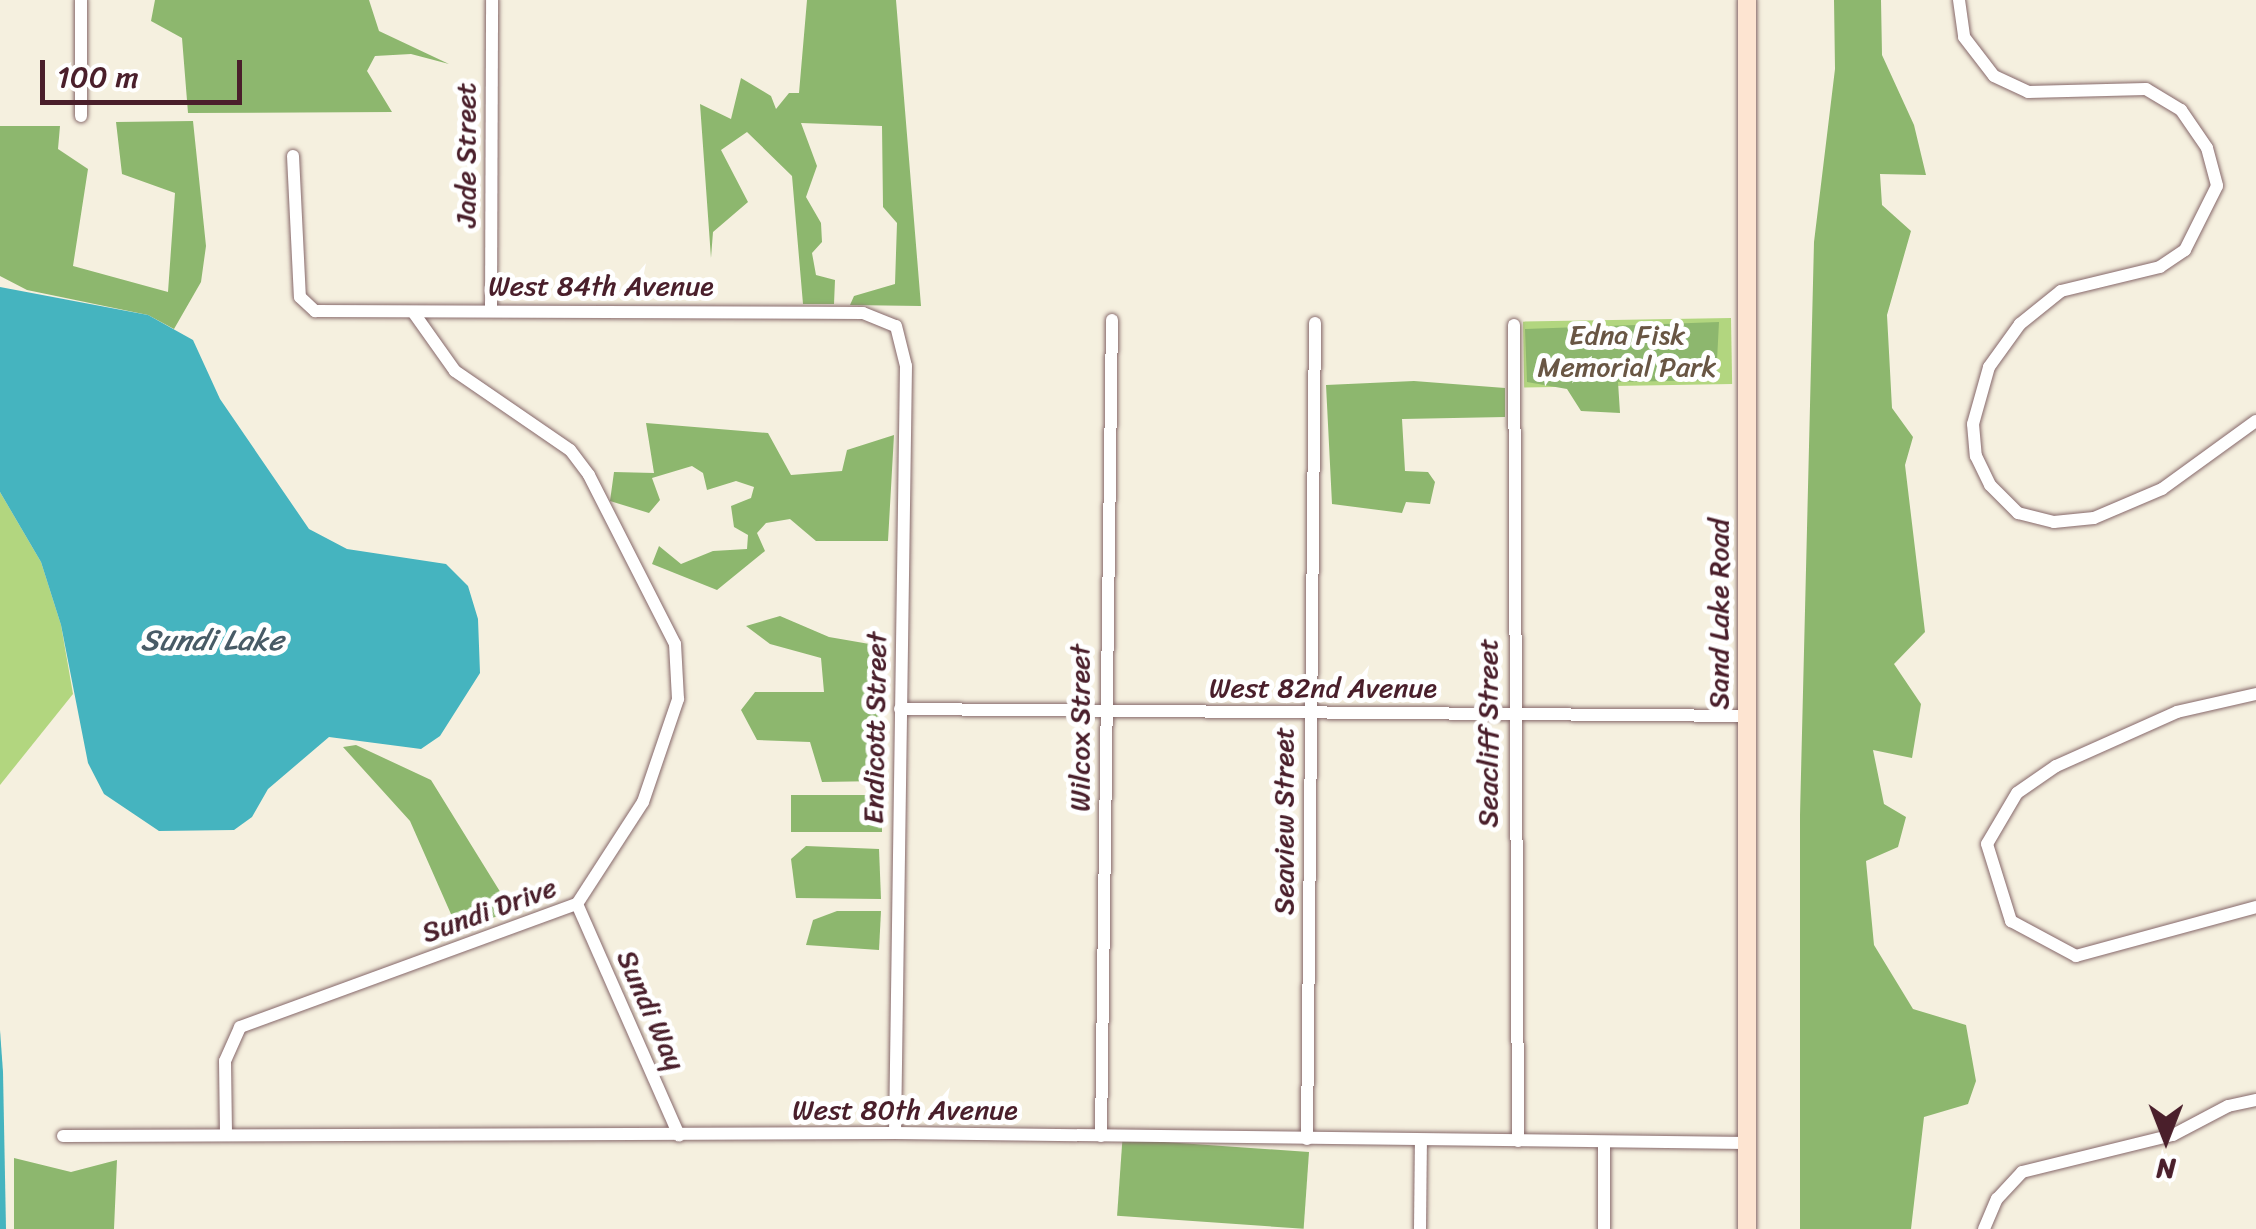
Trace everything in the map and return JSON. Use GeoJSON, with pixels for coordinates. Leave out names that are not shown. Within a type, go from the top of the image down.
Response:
{"type":"FeatureCollection","features":[{"type":"Feature","properties":{"kind":"main road","name":"Sand Lake Road"},"geometry":{"type":"LineString","coordinates":[[1746,1229],[1747,0]]}},
{"type":"Feature","properties":{"kind":"street"},"geometry":{"type":"LineString","coordinates":[[81,0],[81,116]]}},
{"type":"Feature","properties":{"kind":"street","name":"Jade Street"},"geometry":{"type":"LineString","coordinates":[[491,310],[492,0]]}},
{"type":"Feature","properties":{"kind":"street"},"geometry":{"type":"LineString","coordinates":[[1960,0],[1964,37],[1994,76],[2028,92],[2146,89],[2181,110],[2207,148],[2217,186],[2184,250],[2160,266],[2061,290],[2020,324],[1989,367],[1973,424],[1976,456],[1990,485],[2018,513],[2054,522],[2094,518],[2162,488],[2256,421]]}},
{"type":"Feature","properties":{"kind":"street","name":"West 84th Avenue"},"geometry":{"type":"LineString","coordinates":[[293,156],[304,307],[413,312],[863,313],[896,326]]}},
{"type":"Feature","properties":{"kind":"street","name":"Sundi Drive"},"geometry":{"type":"LineString","coordinates":[[226,1132],[225,1061],[240,1026],[577,904],[642,802],[678,699],[675,644],[589,475],[570,450],[454,372],[413,312]]}},
{"type":"Feature","properties":{"kind":"street","name":"Wilcox Street"},"geometry":{"type":"LineString","coordinates":[[1101,1136],[1112,320]]}},
{"type":"Feature","properties":{"kind":"street","name":"Seaview Street"},"geometry":{"type":"LineString","coordinates":[[1307,1139],[1314,323]]}},
{"type":"Feature","properties":{"kind":"street","name":"Seacliff Street"},"geometry":{"type":"LineString","coordinates":[[1514,325],[1511,714],[1518,1141]]}},
{"type":"Feature","properties":{"kind":"street","name":"Endicott Street"},"geometry":{"type":"LineString","coordinates":[[895,1133],[906,366],[896,326]]}},
{"type":"Feature","properties":{"kind":"street"},"geometry":{"type":"LineString","coordinates":[[2256,694],[2177,712],[2056,766],[2018,793],[1987,844],[2011,921],[2076,956],[2256,908]]}},
{"type":"Feature","properties":{"kind":"street","name":"West 82nd Avenue"},"geometry":{"type":"LineString","coordinates":[[900,708],[1747,716]]}},
{"type":"Feature","properties":{"kind":"street","name":"Sundi Way"},"geometry":{"type":"LineString","coordinates":[[577,904],[678,1136]]}},
{"type":"Feature","properties":{"kind":"street"},"geometry":{"type":"LineString","coordinates":[[1984,1229],[1997,1199],[2022,1172],[2174,1134],[2228,1106],[2256,1100]]}},
{"type":"Feature","properties":{"kind":"street","name":"West 80th Avenue"},"geometry":{"type":"LineString","coordinates":[[63,1136],[226,1132],[678,1136],[895,1133],[1747,1143]]}},
{"type":"Feature","properties":{"kind":"street"},"geometry":{"type":"LineString","coordinates":[[1420,1229],[1421,1140]]}},
{"type":"Feature","properties":{"kind":"street"},"geometry":{"type":"LineString","coordinates":[[1604,1142],[1604,1229]]}},
{"type":"Feature","properties":{"kind":"green space"},"geometry":{"type":"Polygon","coordinates":[[[155,0],[369,0],[379,31],[449,64],[411,54],[375,56],[367,71],[392,112],[188,113],[182,38],[151,21],[155,0]]]}},
{"type":"Feature","properties":{"kind":"green space"},"geometry":{"type":"Polygon","coordinates":[[[807,0],[896,0],[921,306],[850,305],[854,296],[895,284],[897,223],[883,207],[882,126],[801,123],[817,166],[806,197],[821,223],[822,242],[812,253],[816,275],[835,280],[834,304],[803,304],[792,176],[747,132],[721,150],[748,202],[713,232],[711,258],[700,104],[731,119],[741,78],[771,96],[776,109],[789,93],[799,93],[807,0]]]}},
{"type":"Feature","properties":{"kind":"green space"},"geometry":{"type":"Polygon","coordinates":[[[1834,0],[1881,0],[1882,55],[1914,125],[1926,175],[1880,174],[1882,205],[1911,231],[1887,315],[1892,408],[1913,437],[1905,465],[1925,632],[1894,664],[1921,704],[1912,758],[1873,750],[1884,804],[1906,817],[1898,847],[1866,861],[1874,945],[1913,1009],[1966,1025],[1976,1081],[1968,1104],[1924,1117],[1911,1229],[1800,1229],[1800,815],[1814,242],[1835,69],[1834,0]]]}},
{"type":"Feature","properties":{"kind":"green space"},"geometry":{"type":"Polygon","coordinates":[[[193,121],[206,246],[201,282],[174,329],[148,315],[27,290],[0,276],[0,126],[60,126],[58,149],[88,169],[73,266],[168,292],[175,193],[122,174],[116,122],[193,121]]]}},
{"type":"Feature","properties":{"kind":"green space","name":"Edna Fisk Memorial Park"},"geometry":{"type":"Polygon","coordinates":[[[1731,318],[1732,384],[1524,388],[1523,322],[1731,318]]]}},
{"type":"Feature","properties":{"kind":"green space","name":"Edna Fisk Memorial Park"},"geometry":{"type":"Polygon","coordinates":[[[1719,322],[1716,380],[1618,382],[1620,413],[1581,411],[1567,389],[1527,382],[1525,329],[1719,322]]]}},
{"type":"Feature","properties":{"kind":"green space"},"geometry":{"type":"Polygon","coordinates":[[[1414,381],[1505,388],[1505,417],[1402,419],[1405,471],[1428,472],[1435,482],[1430,504],[1406,502],[1402,513],[1332,504],[1326,385],[1414,381]]]}},
{"type":"Feature","properties":{"kind":"green space"},"geometry":{"type":"Polygon","coordinates":[[[646,423],[768,433],[791,475],[842,471],[847,450],[894,435],[888,541],[816,541],[790,519],[766,523],[757,533],[765,551],[717,590],[652,564],[659,546],[681,564],[713,551],[747,549],[748,535],[734,527],[731,506],[751,498],[754,487],[736,481],[707,490],[703,473],[692,466],[652,478],[660,500],[649,513],[610,501],[614,472],[654,473],[646,423]]]}},
{"type":"Feature","properties":{"kind":"green space"},"geometry":{"type":"Polygon","coordinates":[[[0,492],[41,562],[61,625],[73,694],[0,785],[0,492]]]}},
{"type":"Feature","properties":{"kind":"green space"},"geometry":{"type":"Polygon","coordinates":[[[780,616],[829,637],[881,646],[880,781],[822,782],[810,742],[757,740],[741,710],[755,692],[824,692],[821,658],[770,644],[746,626],[780,616]]]}},
{"type":"Feature","properties":{"kind":"green space"},"geometry":{"type":"Polygon","coordinates":[[[356,745],[431,780],[512,911],[458,930],[410,821],[343,747],[356,745]]]}},
{"type":"Feature","properties":{"kind":"green space"},"geometry":{"type":"Polygon","coordinates":[[[791,795],[882,795],[882,832],[791,832],[791,795]]]}},
{"type":"Feature","properties":{"kind":"green space"},"geometry":{"type":"Polygon","coordinates":[[[806,846],[879,849],[881,899],[796,898],[791,859],[806,846]]]}},
{"type":"Feature","properties":{"kind":"green space"},"geometry":{"type":"Polygon","coordinates":[[[837,911],[881,911],[879,950],[806,945],[813,920],[837,911]]]}},
{"type":"Feature","properties":{"kind":"green space"},"geometry":{"type":"Polygon","coordinates":[[[1122,1139],[1309,1152],[1304,1229],[1117,1216],[1122,1139]]]}},
{"type":"Feature","properties":{"kind":"green space"},"geometry":{"type":"Polygon","coordinates":[[[14,1158],[71,1172],[117,1160],[114,1229],[14,1229],[14,1158]]]}},
{"type":"Feature","properties":{"kind":"water","name":"Sundi Lake"},"geometry":{"type":"Polygon","coordinates":[[[0,287],[148,315],[193,340],[220,399],[309,529],[347,549],[446,564],[468,586],[478,619],[480,673],[440,736],[421,749],[329,737],[268,789],[252,817],[234,830],[159,831],[104,794],[88,763],[61,625],[41,562],[0,492],[0,287]]]}},
{"type":"Feature","properties":{"kind":"water"},"geometry":{"type":"Polygon","coordinates":[[[0,1030],[3,1072],[6,1229],[0,1229],[0,1030]]]}}]}
